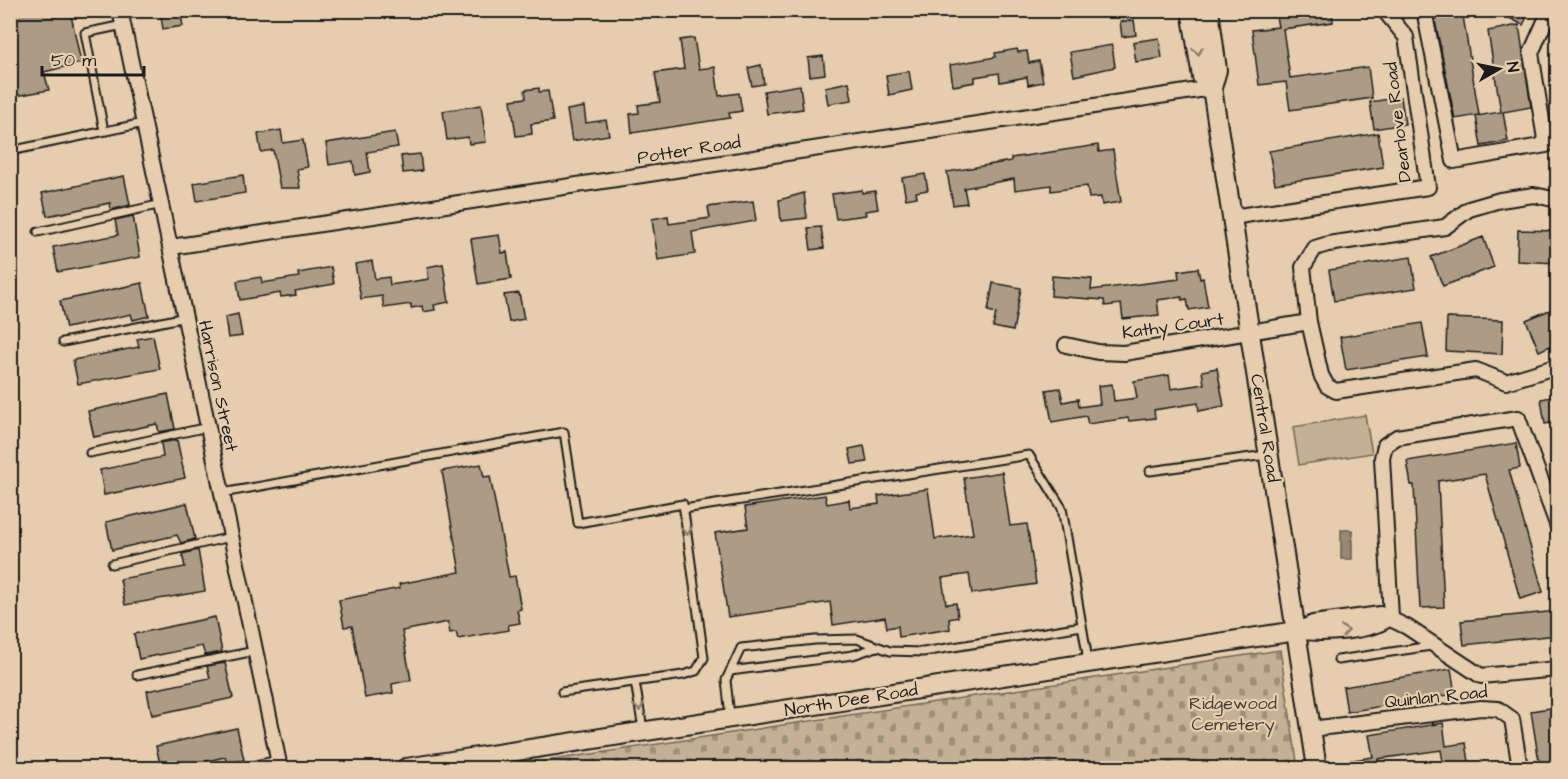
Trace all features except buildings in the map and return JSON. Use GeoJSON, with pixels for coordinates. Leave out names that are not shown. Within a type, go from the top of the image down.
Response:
{"type":"FeatureCollection","features":[{"type":"Feature","properties":{"kind":"street","name":"Harrison Street"},"geometry":{"type":"LineString","coordinates":[[120,10],[279,764]]}},
{"type":"Feature","properties":{"kind":"street","name":"Central Road"},"geometry":{"type":"LineString","coordinates":[[1191,10],[1202,77],[1212,88]]}},
{"type":"Feature","properties":{"kind":"street","name":"Central Road"},"geometry":{"type":"LineString","coordinates":[[1209,10],[1217,70],[1212,88],[1317,768]]}},
{"type":"Feature","properties":{"kind":"street","name":"Dearlove Road"},"geometry":{"type":"LineString","coordinates":[[1232,217],[1428,187],[1406,37],[1384,10]]}},
{"type":"Feature","properties":{"kind":"street"},"geometry":{"type":"LineString","coordinates":[[1424,10],[1454,161],[1546,145],[1531,53],[1550,10]]}},
{"type":"Feature","properties":{"kind":"street","name":"Potter Road"},"geometry":{"type":"LineString","coordinates":[[171,247],[1212,88]]}},
{"type":"Feature","properties":{"kind":"street"},"geometry":{"type":"LineString","coordinates":[[1557,200],[1534,195],[1500,200],[1469,208],[1445,227],[1315,248],[1303,267],[1309,322],[1321,375],[1327,386],[1336,391],[1476,370],[1506,382],[1557,366]]}},
{"type":"Feature","properties":{"kind":"street","name":"Kathy Court"},"geometry":{"type":"LineString","coordinates":[[1065,345],[1098,352],[1124,353],[1309,322]]}},
{"type":"Feature","properties":{"kind":"street"},"geometry":{"type":"LineString","coordinates":[[1391,617],[1382,458],[1385,445],[1396,437],[1518,418],[1557,527]]}},
{"type":"Feature","properties":{"kind":"street"},"geometry":{"type":"LineString","coordinates":[[1296,631],[1324,622],[1380,614],[1391,617],[1481,676],[1557,669]]}},
{"type":"Feature","properties":{"kind":"street","name":"North Dee Road"},"geometry":{"type":"LineString","coordinates":[[406,768],[1296,631]]}},
{"type":"Feature","properties":{"kind":"street","name":"Quinlan Road"},"geometry":{"type":"LineString","coordinates":[[1311,729],[1481,708],[1498,709],[1512,719],[1520,768]]}},
{"type":"Feature","properties":{"kind":"lane"},"geometry":{"type":"LineString","coordinates":[[104,131],[85,33],[123,26]]}},
{"type":"Feature","properties":{"kind":"lane"},"geometry":{"type":"LineString","coordinates":[[10,152],[144,123]]}},
{"type":"Feature","properties":{"kind":"lane"},"geometry":{"type":"LineString","coordinates":[[38,232],[162,204]]}},
{"type":"Feature","properties":{"kind":"lane"},"geometry":{"type":"LineString","coordinates":[[63,342],[186,317]]}},
{"type":"Feature","properties":{"kind":"lane"},"geometry":{"type":"LineString","coordinates":[[90,453],[208,427]]}},
{"type":"Feature","properties":{"kind":"lane"},"geometry":{"type":"LineString","coordinates":[[222,493],[564,432],[578,523],[683,504],[704,658],[696,671],[562,692]]}},
{"type":"Feature","properties":{"kind":"lane"},"geometry":{"type":"LineString","coordinates":[[684,509],[1029,455],[1062,508],[1089,663]]}},
{"type":"Feature","properties":{"kind":"lane"},"geometry":{"type":"LineString","coordinates":[[1150,471],[1269,455]]}},
{"type":"Feature","properties":{"kind":"lane"},"geometry":{"type":"LineString","coordinates":[[112,564],[231,537]]}},
{"type":"Feature","properties":{"kind":"lane"},"geometry":{"type":"LineString","coordinates":[[730,718],[726,680],[741,648],[815,640],[857,639],[890,651],[923,652],[1083,627]]}},
{"type":"Feature","properties":{"kind":"lane"},"geometry":{"type":"LineString","coordinates":[[1338,660],[1436,645]]}},
{"type":"Feature","properties":{"kind":"lane"},"geometry":{"type":"LineString","coordinates":[[730,671],[853,655],[878,646]]}},
{"type":"Feature","properties":{"kind":"lane"},"geometry":{"type":"LineString","coordinates":[[137,675],[255,651]]}},
{"type":"Feature","properties":{"kind":"lane"},"geometry":{"type":"LineString","coordinates":[[635,681],[643,732]]}},
{"type":"Feature","properties":{"kind":"lane"},"geometry":{"type":"LineString","coordinates":[[242,768],[279,764]]}},
{"type":"Feature","properties":{"kind":"green space"},"geometry":{"type":"Polygon","coordinates":[[[1365,415],[1372,453],[1299,465],[1293,427],[1365,415]]]}},
{"type":"Feature","properties":{"kind":"green space","name":"Ridgewood Cemetery"},"geometry":{"type":"Polygon","coordinates":[[[1280,650],[1298,768],[499,768],[1280,650]]]}},
{"type":"Feature","properties":{"kind":"water"},"geometry":{"type":"Polygon","coordinates":[[[1341,530],[1352,530],[1352,559],[1341,559],[1341,530]]]}}]}
